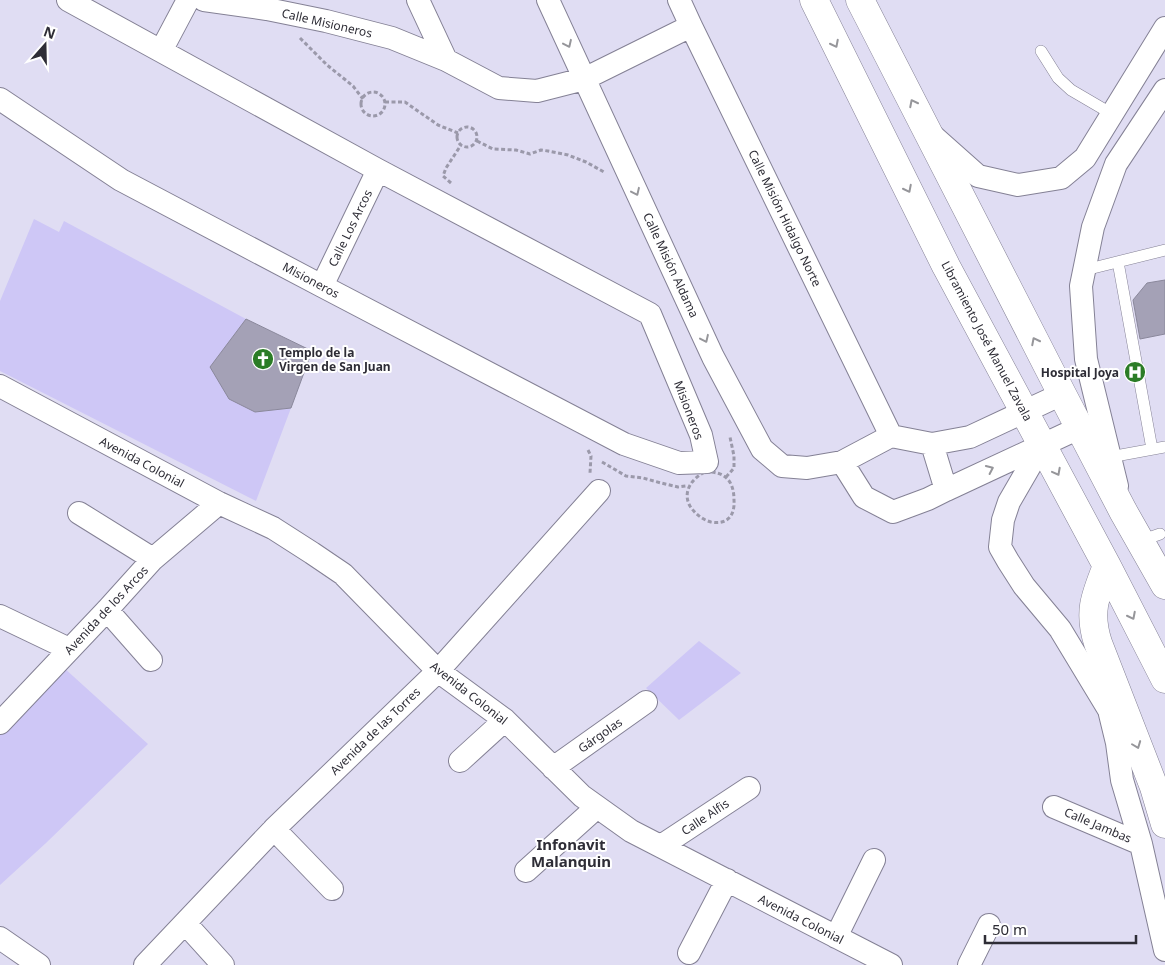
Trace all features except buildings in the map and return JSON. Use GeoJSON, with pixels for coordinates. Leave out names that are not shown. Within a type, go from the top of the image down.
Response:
{"type":"FeatureCollection","features":[{"type":"Feature","properties":{"kind":"main road","name":"Libramiento José Manuel Zavala"},"geometry":{"type":"LineString","coordinates":[[814,0],[946,266],[1107,566],[1165,679]]}},
{"type":"Feature","properties":{"kind":"main road"},"geometry":{"type":"LineString","coordinates":[[860,0],[1123,511],[1150,537],[1165,584]]}},
{"type":"Feature","properties":{"kind":"main road"},"geometry":{"type":"LineString","coordinates":[[1107,566],[1098,586],[1094,602],[1094,631],[1116,711],[1154,787],[1165,824]]}},
{"type":"Feature","properties":{"kind":"street","name":"Misioneros"},"geometry":{"type":"LineString","coordinates":[[0,99],[121,180],[624,444],[679,464],[707,462],[701,435],[650,314],[465,217],[68,0]]}},
{"type":"Feature","properties":{"kind":"street"},"geometry":{"type":"LineString","coordinates":[[161,51],[188,0]]}},
{"type":"Feature","properties":{"kind":"street","name":"Calle Misioneros"},"geometry":{"type":"LineString","coordinates":[[204,0],[326,20],[392,38],[446,60],[499,88],[537,91],[584,79],[691,26]]}},
{"type":"Feature","properties":{"kind":"street"},"geometry":{"type":"LineString","coordinates":[[418,0],[446,60]]}},
{"type":"Feature","properties":{"kind":"street","name":"Calle Misión Aldama"},"geometry":{"type":"LineString","coordinates":[[548,0],[713,357],[762,449],[782,466],[807,468],[842,462],[891,436]]}},
{"type":"Feature","properties":{"kind":"street","name":"Calle Misión Hidalgo Norte"},"geometry":{"type":"LineString","coordinates":[[679,0],[891,436]]}},
{"type":"Feature","properties":{"kind":"street"},"geometry":{"type":"LineString","coordinates":[[926,130],[978,176],[1018,185],[1062,178],[1085,158],[1165,28]]}},
{"type":"Feature","properties":{"kind":"street"},"geometry":{"type":"LineString","coordinates":[[1123,511],[1086,359],[1081,286],[1093,227],[1116,164],[1165,90]]}},
{"type":"Feature","properties":{"kind":"street","name":"Calle Los Arcos"},"geometry":{"type":"LineString","coordinates":[[322,286],[378,170]]}},
{"type":"Feature","properties":{"kind":"street","name":"Avenida Colonial"},"geometry":{"type":"LineString","coordinates":[[0,386],[219,503],[273,528],[343,574],[438,671],[505,720],[582,796],[597,807],[631,831],[890,965]]}},
{"type":"Feature","properties":{"kind":"street"},"geometry":{"type":"LineString","coordinates":[[891,436],[932,444],[970,437],[1062,394]]}},
{"type":"Feature","properties":{"kind":"street"},"geometry":{"type":"LineString","coordinates":[[842,462],[864,497],[893,512],[928,499],[1080,428]]}},
{"type":"Feature","properties":{"kind":"street"},"geometry":{"type":"LineString","coordinates":[[932,444],[946,490]]}},
{"type":"Feature","properties":{"kind":"street"},"geometry":{"type":"LineString","coordinates":[[1042,445],[1010,502],[1003,520],[1000,547],[1024,586],[1060,629],[1116,711],[1122,780],[1140,844],[1165,950]]}},
{"type":"Feature","properties":{"kind":"street","name":"Avenida de las Torres"},"geometry":{"type":"LineString","coordinates":[[146,965],[274,829],[438,671],[599,492]]}},
{"type":"Feature","properties":{"kind":"street","name":"Avenida de los Arcos"},"geometry":{"type":"LineString","coordinates":[[0,723],[153,559],[219,503]]}},
{"type":"Feature","properties":{"kind":"street"},"geometry":{"type":"LineString","coordinates":[[79,514],[153,559]]}},
{"type":"Feature","properties":{"kind":"street"},"geometry":{"type":"LineString","coordinates":[[107,610],[151,660]]}},
{"type":"Feature","properties":{"kind":"street"},"geometry":{"type":"LineString","coordinates":[[0,616],[69,650]]}},
{"type":"Feature","properties":{"kind":"street","name":"Gárgolas"},"geometry":{"type":"LineString","coordinates":[[553,768],[646,702]]}},
{"type":"Feature","properties":{"kind":"street"},"geometry":{"type":"LineString","coordinates":[[460,761],[505,720]]}},
{"type":"Feature","properties":{"kind":"street","name":"Calle Alfis"},"geometry":{"type":"LineString","coordinates":[[661,846],[749,788]]}},
{"type":"Feature","properties":{"kind":"street"},"geometry":{"type":"LineString","coordinates":[[526,871],[597,807]]}},
{"type":"Feature","properties":{"kind":"street","name":"Calle Jambas"},"geometry":{"type":"LineString","coordinates":[[1054,807],[1140,844]]}},
{"type":"Feature","properties":{"kind":"street"},"geometry":{"type":"LineString","coordinates":[[274,829],[332,889]]}},
{"type":"Feature","properties":{"kind":"street"},"geometry":{"type":"LineString","coordinates":[[836,937],[874,860]]}},
{"type":"Feature","properties":{"kind":"street"},"geometry":{"type":"LineString","coordinates":[[689,953],[727,880]]}},
{"type":"Feature","properties":{"kind":"street"},"geometry":{"type":"LineString","coordinates":[[185,923],[223,965]]}},
{"type":"Feature","properties":{"kind":"street"},"geometry":{"type":"LineString","coordinates":[[970,965],[989,925]]}},
{"type":"Feature","properties":{"kind":"street"},"geometry":{"type":"LineString","coordinates":[[0,938],[39,965]]}},
{"type":"Feature","properties":{"kind":"lane"},"geometry":{"type":"LineString","coordinates":[[1041,51],[1058,78],[1071,90],[1112,114]]}},
{"type":"Feature","properties":{"kind":"lane"},"geometry":{"type":"LineString","coordinates":[[1084,270],[1165,250]]}},
{"type":"Feature","properties":{"kind":"lane"},"geometry":{"type":"LineString","coordinates":[[1118,262],[1152,449]]}},
{"type":"Feature","properties":{"kind":"lane"},"geometry":{"type":"LineString","coordinates":[[1110,457],[1165,447]]}},
{"type":"Feature","properties":{"kind":"path"},"geometry":{"type":"LineString","coordinates":[[297,35],[353,86],[363,99]]}},
{"type":"Feature","properties":{"kind":"path"},"geometry":{"type":"LineString","coordinates":[[375,92],[382,96],[385,102],[384,110],[378,115],[370,115],[362,106],[363,99],[368,93],[375,92]]}},
{"type":"Feature","properties":{"kind":"path"},"geometry":{"type":"LineString","coordinates":[[385,102],[405,102],[438,125],[458,133]]}},
{"type":"Feature","properties":{"kind":"path"},"geometry":{"type":"LineString","coordinates":[[466,127],[473,129],[477,134],[476,144],[467,148],[461,145],[458,140],[458,133],[466,127]]}},
{"type":"Feature","properties":{"kind":"path"},"geometry":{"type":"LineString","coordinates":[[477,140],[493,149],[516,150],[530,154],[541,150],[548,150],[568,155],[627,183],[633,184]]}},
{"type":"Feature","properties":{"kind":"path"},"geometry":{"type":"LineString","coordinates":[[461,145],[443,176],[467,201],[465,217]]}},
{"type":"Feature","properties":{"kind":"path"},"geometry":{"type":"LineString","coordinates":[[599,492],[590,474],[618,447],[624,444]]}},
{"type":"Feature","properties":{"kind":"path"},"geometry":{"type":"LineString","coordinates":[[602,462],[626,476],[643,478],[678,487],[689,486]]}},
{"type":"Feature","properties":{"kind":"path"},"geometry":{"type":"LineString","coordinates":[[706,472],[726,477],[734,491],[734,509],[731,517],[722,522],[715,523],[704,520],[691,509],[688,501],[689,486],[699,475],[706,472]]}},
{"type":"Feature","properties":{"kind":"shaded area"},"geometry":{"type":"Polygon","coordinates":[[[34,219],[59,232],[64,221],[246,319],[210,367],[255,412],[291,408],[256,501],[0,371],[0,301],[34,219]]]}},
{"type":"Feature","properties":{"kind":"shaded area"},"geometry":{"type":"Polygon","coordinates":[[[699,641],[741,673],[679,720],[646,688],[699,641]]]}},
{"type":"Feature","properties":{"kind":"shaded area"},"geometry":{"type":"Polygon","coordinates":[[[63,667],[148,744],[0,885],[0,735],[63,667]]]}},
{"type":"Feature","properties":{"kind":"place","name":"Templo de la Virgen de San Juan"},"geometry":{"type":"Point","coordinates":[263,359]}},
{"type":"Feature","properties":{"kind":"place","name":"Hospital Joya"},"geometry":{"type":"Point","coordinates":[1135,372]}},
{"type":"Feature","properties":{"kind":"district","name":"Infonavit Malanquin"},"geometry":{"type":"Point","coordinates":[571,852]}}]}
